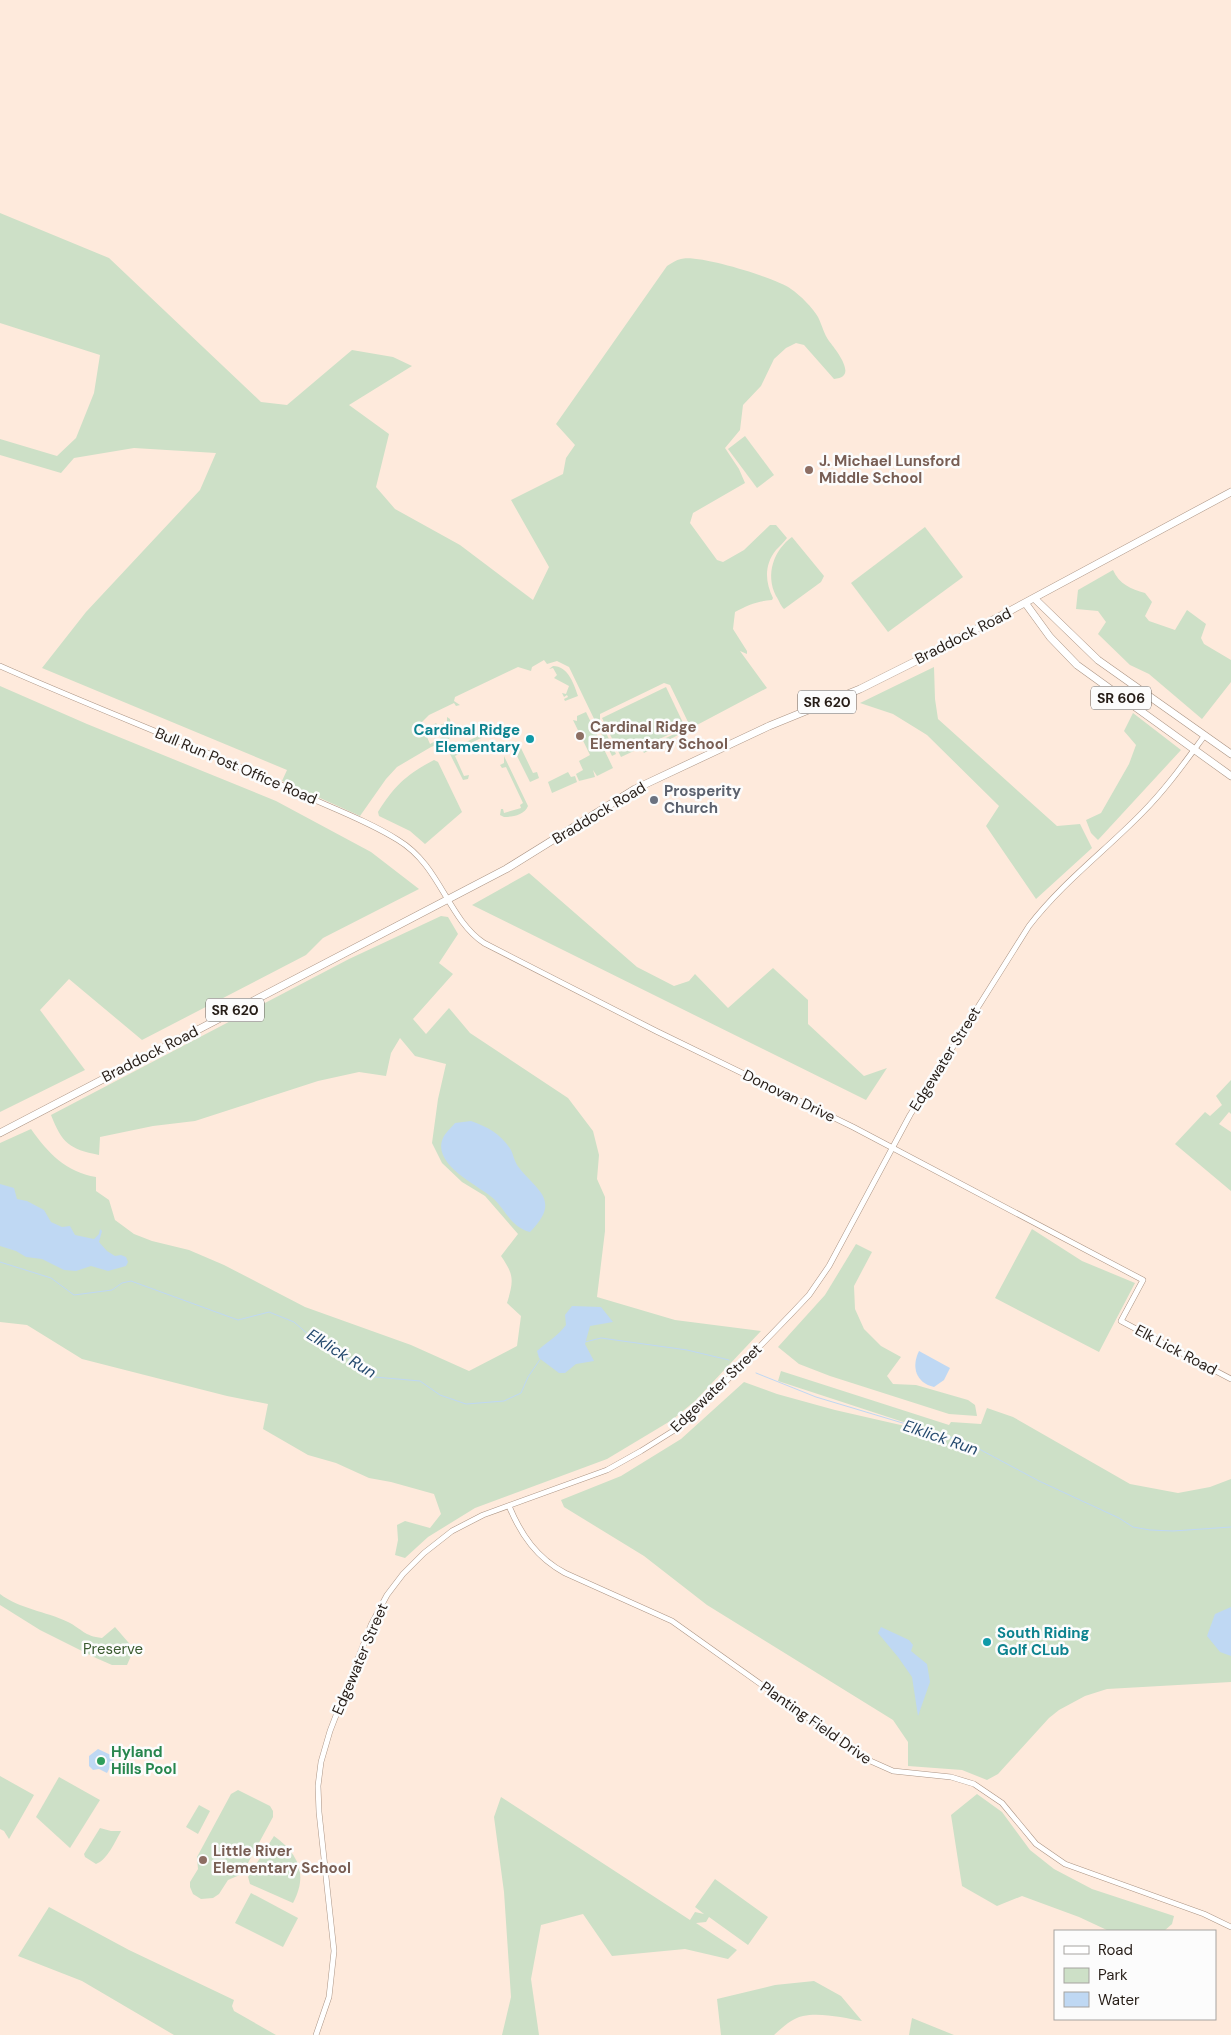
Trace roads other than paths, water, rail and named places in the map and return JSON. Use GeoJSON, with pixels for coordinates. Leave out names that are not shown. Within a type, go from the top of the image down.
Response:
{"type":"FeatureCollection","features":[{"type":"Feature","properties":{"kind":"main road","name":"Braddock Road"},"geometry":{"type":"LineString","coordinates":[[0,1133],[525,859],[636,790],[770,726],[860,688],[1026,604],[1231,492]]}},
{"type":"Feature","properties":{"kind":"main road","name":"SR 606"},"geometry":{"type":"LineString","coordinates":[[1035,599],[1098,660],[1231,754]]}},
{"type":"Feature","properties":{"kind":"main road","name":"SR 606"},"geometry":{"type":"LineString","coordinates":[[1026,604],[1050,637],[1077,665],[1231,776]]}},
{"type":"Feature","properties":{"kind":"street","name":"Bull Run Post Office Road"},"geometry":{"type":"LineString","coordinates":[[0,666],[259,775],[380,830],[399,840],[421,858],[449,899]]}},
{"type":"Feature","properties":{"kind":"street","name":"Edgewater Street"},"geometry":{"type":"LineString","coordinates":[[316,2035],[328,2005],[334,1967],[334,1936],[318,1799],[321,1762],[330,1731],[372,1625],[388,1595],[403,1574],[424,1553],[452,1532],[483,1515],[607,1470],[660,1440],[696,1411],[792,1313],[815,1287],[829,1266],[919,1100],[1029,926],[1049,902],[1143,812],[1177,773],[1205,735]]}},
{"type":"Feature","properties":{"kind":"street","name":"Donovan Drive"},"geometry":{"type":"LineString","coordinates":[[449,899],[465,926],[484,943],[892,1148],[1143,1280],[1121,1321]]}},
{"type":"Feature","properties":{"kind":"street","name":"Elk Lick Road"},"geometry":{"type":"LineString","coordinates":[[1121,1321],[1231,1380]]}},
{"type":"Feature","properties":{"kind":"street","name":"Planting Field Drive"},"geometry":{"type":"LineString","coordinates":[[509,1506],[526,1539],[550,1564],[565,1573],[672,1621],[871,1762],[893,1771],[944,1776],[974,1784],[1002,1803],[1040,1847],[1065,1864],[1204,1914],[1231,1927]]}},
{"type":"Feature","properties":{"kind":"water"},"geometry":{"type":"Polygon","coordinates":[[[471,1121],[488,1129],[503,1140],[511,1150],[517,1165],[543,1196],[545,1203],[544,1211],[540,1221],[530,1232],[518,1227],[494,1199],[459,1174],[444,1157],[441,1148],[445,1134],[455,1123],[471,1121]]]}},
{"type":"Feature","properties":{"kind":"water"},"geometry":{"type":"Polygon","coordinates":[[[0,1184],[14,1188],[17,1199],[27,1201],[44,1210],[51,1222],[62,1227],[70,1226],[75,1235],[94,1239],[99,1234],[100,1229],[102,1231],[99,1242],[107,1251],[115,1256],[121,1255],[126,1257],[128,1262],[126,1266],[108,1271],[91,1266],[76,1271],[64,1270],[42,1259],[26,1257],[16,1251],[0,1246],[0,1184]]]}},
{"type":"Feature","properties":{"kind":"water"},"geometry":{"type":"Polygon","coordinates":[[[572,1306],[601,1307],[613,1322],[590,1326],[585,1344],[594,1361],[576,1364],[565,1373],[559,1373],[539,1358],[537,1351],[563,1329],[566,1325],[565,1315],[572,1306]]]}},
{"type":"Feature","properties":{"kind":"water"},"geometry":{"type":"Polygon","coordinates":[[[919,1351],[950,1368],[944,1380],[934,1387],[923,1382],[917,1374],[915,1363],[919,1351]]]}},
{"type":"Feature","properties":{"kind":"water"},"geometry":{"type":"Polygon","coordinates":[[[1231,1607],[1231,1656],[1220,1652],[1207,1636],[1215,1614],[1231,1607]]]}},
{"type":"Feature","properties":{"kind":"water"},"geometry":{"type":"Polygon","coordinates":[[[881,1627],[909,1640],[913,1645],[911,1651],[927,1664],[930,1682],[918,1716],[912,1677],[878,1633],[881,1627]]]}},
{"type":"Feature","properties":{"kind":"water","name":"Hyland Hills Pool"},"geometry":{"type":"Polygon","coordinates":[[[98,1749],[115,1757],[107,1773],[99,1769],[93,1770],[89,1766],[89,1756],[98,1749]]]}},
{"type":"Feature","properties":{"kind":"waterway","name":"Elklick Run"},"geometry":{"type":"LineString","coordinates":[[0,1262],[51,1278],[74,1295],[112,1290],[122,1283],[131,1281],[238,1320],[269,1312],[294,1322],[310,1336],[348,1358],[375,1377],[420,1381],[440,1395],[466,1404],[504,1401],[521,1393],[528,1377],[541,1358]]}},
{"type":"Feature","properties":{"kind":"waterway","name":"Elklick Run"},"geometry":{"type":"LineString","coordinates":[[585,1342],[601,1338],[687,1350],[729,1360]]}},
{"type":"Feature","properties":{"kind":"waterway","name":"Elklick Run"},"geometry":{"type":"LineString","coordinates":[[756,1373],[816,1397],[966,1442],[1039,1481],[1119,1518],[1133,1527],[1173,1531],[1231,1527]]}},
{"type":"Feature","properties":{"kind":"place","name":"J. Michael Lunsford Middle School"},"geometry":{"type":"Point","coordinates":[809,470]}},
{"type":"Feature","properties":{"kind":"place","name":"Cardinal Ridge Elementary School"},"geometry":{"type":"Point","coordinates":[580,736]}},
{"type":"Feature","properties":{"kind":"place","name":"Cardinal Ridge Elementary"},"geometry":{"type":"Point","coordinates":[530,739]}},
{"type":"Feature","properties":{"kind":"place","name":"Prosperity Church"},"geometry":{"type":"Point","coordinates":[654,800]}},
{"type":"Feature","properties":{"kind":"place","name":"South Riding Golf CLub"},"geometry":{"type":"Point","coordinates":[987,1642]}},
{"type":"Feature","properties":{"kind":"place","name":"Hyland Hills Pool"},"geometry":{"type":"Point","coordinates":[101,1761]}},
{"type":"Feature","properties":{"kind":"place","name":"Little River Elementary School"},"geometry":{"type":"Point","coordinates":[203,1860]}},
{"type":"Feature","properties":{"kind":"park label","name":"Preserve"},"geometry":{"type":"Point","coordinates":[113,1649]}}]}
